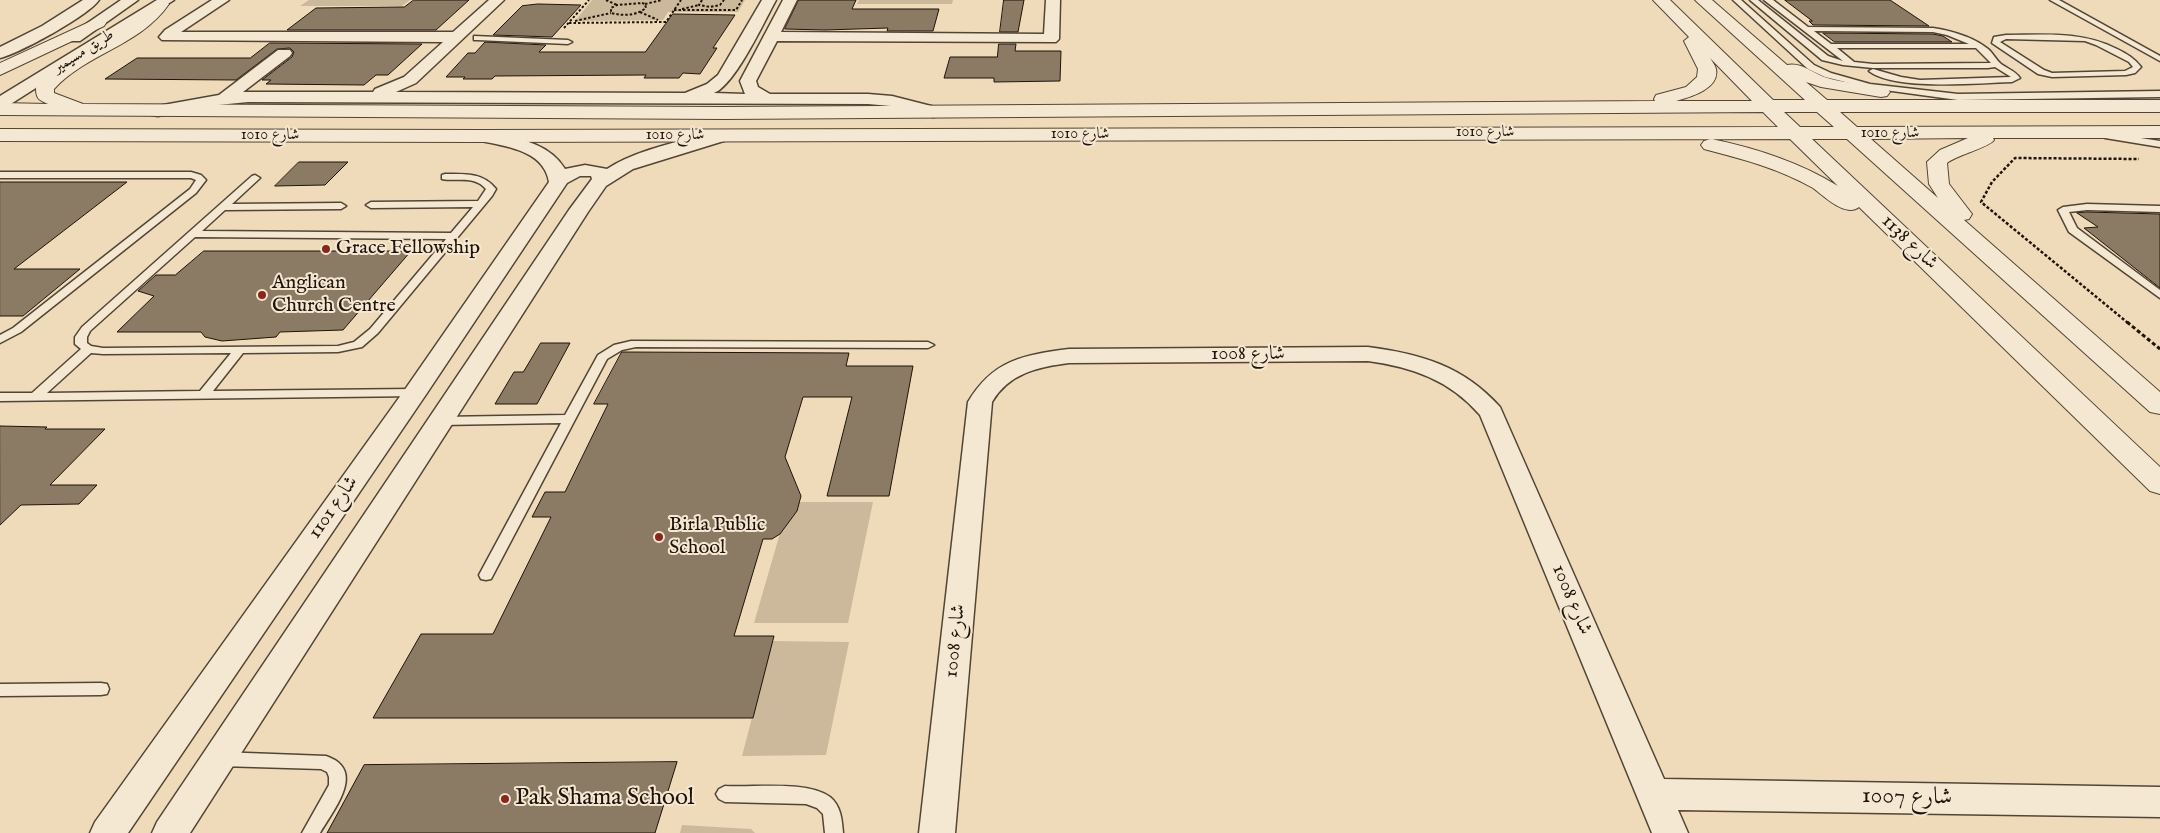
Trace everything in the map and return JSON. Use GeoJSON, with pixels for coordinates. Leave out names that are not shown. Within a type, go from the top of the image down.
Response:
{"type":"FeatureCollection","features":[{"type":"Feature","properties":{"kind":"street"},"geometry":{"type":"LineString","coordinates":[[0,53],[27,42],[57,25],[92,0]]}},
{"type":"Feature","properties":{"kind":"street","name":"طريق مسيمير"},"geometry":{"type":"LineString","coordinates":[[0,86],[131,0]]}},
{"type":"Feature","properties":{"kind":"street"},"geometry":{"type":"LineString","coordinates":[[222,0],[170,33],[167,37],[458,37]]}},
{"type":"Feature","properties":{"kind":"street"},"geometry":{"type":"LineString","coordinates":[[683,98],[713,88],[726,74],[769,0]]}},
{"type":"Feature","properties":{"kind":"street"},"geometry":{"type":"LineString","coordinates":[[765,98],[751,90],[748,86],[750,76],[790,0]]}},
{"type":"Feature","properties":{"kind":"street"},"geometry":{"type":"LineString","coordinates":[[771,36],[1051,39],[1053,0]]}},
{"type":"Feature","properties":{"kind":"street"},"geometry":{"type":"LineString","coordinates":[[1660,0],[1768,106],[1818,122]]}},
{"type":"Feature","properties":{"kind":"street"},"geometry":{"type":"LineString","coordinates":[[1594,108],[1672,98],[1692,91],[1706,79],[1707,69],[1696,46],[1660,0]]}},
{"type":"Feature","properties":{"kind":"street"},"geometry":{"type":"LineString","coordinates":[[1685,0],[1818,122],[2108,377],[2160,417]]}},
{"type":"Feature","properties":{"kind":"street","name":"شارع 1138"},"geometry":{"type":"LineString","coordinates":[[1703,0],[1767,55],[1818,122],[1991,322],[2160,484]]}},
{"type":"Feature","properties":{"kind":"street"},"geometry":{"type":"LineString","coordinates":[[1716,0],[1765,44],[1767,55],[1809,77],[1834,85],[1986,106]]}},
{"type":"Feature","properties":{"kind":"street"},"geometry":{"type":"LineString","coordinates":[[93,111],[53,100],[45,96],[45,88],[56,76],[68,68],[144,23],[164,2]]}},
{"type":"Feature","properties":{"kind":"street","name":"طريق مسيمير"},"geometry":{"type":"LineString","coordinates":[[0,103],[164,2]]}},
{"type":"Feature","properties":{"kind":"street"},"geometry":{"type":"LineString","coordinates":[[365,97],[397,88],[414,77],[458,37],[503,3]]}},
{"type":"Feature","properties":{"kind":"street"},"geometry":{"type":"LineString","coordinates":[[457,58],[477,38],[503,3]]}},
{"type":"Feature","properties":{"kind":"street"},"geometry":{"type":"LineString","coordinates":[[0,70],[98,23]]}},
{"type":"Feature","properties":{"kind":"street"},"geometry":{"type":"LineString","coordinates":[[224,99],[284,53]]}},
{"type":"Feature","properties":{"kind":"street"},"geometry":{"type":"LineString","coordinates":[[726,74],[735,79],[750,76]]}},
{"type":"Feature","properties":{"kind":"street"},"geometry":{"type":"LineString","coordinates":[[414,77],[437,85]]}},
{"type":"Feature","properties":{"kind":"street","name":"شارع 1010"},"geometry":{"type":"LineString","coordinates":[[158,111],[224,99],[248,97],[365,97],[437,85],[683,98],[868,99],[892,101],[933,112]]}},
{"type":"Feature","properties":{"kind":"street","name":"شارع 1010"},"geometry":{"type":"LineString","coordinates":[[0,109],[93,111],[933,112],[1768,106]]}},
{"type":"Feature","properties":{"kind":"street","name":"شارع 1010"},"geometry":{"type":"LineString","coordinates":[[0,135],[721,136],[1603,133],[1818,122],[1986,106],[2160,106]]}},
{"type":"Feature","properties":{"kind":"street"},"geometry":{"type":"LineString","coordinates":[[0,124],[464,120],[538,112]]}},
{"type":"Feature","properties":{"kind":"street","name":"شارع 1010"},"geometry":{"type":"LineString","coordinates":[[1818,122],[2034,133],[2160,132]]}},
{"type":"Feature","properties":{"kind":"street","name":"شارع 1138"},"geometry":{"type":"LineString","coordinates":[[1818,122],[1999,262],[2160,406]]}},
{"type":"Feature","properties":{"kind":"street"},"geometry":{"type":"LineString","coordinates":[[1329,134],[1442,124],[2160,122]]}},
{"type":"Feature","properties":{"kind":"street"},"geometry":{"type":"LineString","coordinates":[[1603,133],[1732,149],[1772,160],[1805,175],[1827,187],[1849,203],[1991,322]]}},
{"type":"Feature","properties":{"kind":"street"},"geometry":{"type":"LineString","coordinates":[[1999,262],[1939,184],[1937,162],[1941,157],[1961,146],[1994,137],[2034,133]]}},
{"type":"Feature","properties":{"kind":"street"},"geometry":{"type":"LineString","coordinates":[[0,148],[84,136]]}},
{"type":"Feature","properties":{"kind":"street"},"geometry":{"type":"LineString","coordinates":[[482,136],[530,149],[547,157],[556,168],[558,182]]}},
{"type":"Feature","properties":{"kind":"street","name":"شارع 1101"},"geometry":{"type":"LineString","coordinates":[[170,833],[579,210],[600,182],[626,165],[644,158],[721,136]]}},
{"type":"Feature","properties":{"kind":"street","name":"شارع 1101"},"geometry":{"type":"LineString","coordinates":[[108,833],[415,393],[558,182],[570,173],[584,170],[600,174],[602,179],[600,182]]}},
{"type":"Feature","properties":{"kind":"street","name":"شارع 1008"},"geometry":{"type":"LineString","coordinates":[[937,833],[980,402],[993,382],[1004,373],[1034,361],[1068,356],[1368,354],[1389,356],[1431,367],[1467,387],[1491,413],[1670,833]]}},
{"type":"Feature","properties":{"kind":"street","name":"شارع 1007"},"geometry":{"type":"LineString","coordinates":[[1654,794],[2160,802]]}},
{"type":"Feature","properties":{"kind":"lane"},"geometry":{"type":"LineString","coordinates":[[1736,0],[1811,67],[1837,78],[1870,86],[1958,96],[2160,94]]}},
{"type":"Feature","properties":{"kind":"lane"},"geometry":{"type":"LineString","coordinates":[[1754,0],[1825,58],[1900,79],[1920,82],[2012,80],[2016,78],[2013,74],[1996,64],[1993,58],[1976,46],[1946,31],[1806,29]]}},
{"type":"Feature","properties":{"kind":"lane"},"geometry":{"type":"LineString","coordinates":[[1768,0],[1853,65],[1988,66],[1996,64]]}},
{"type":"Feature","properties":{"kind":"lane"},"geometry":{"type":"LineString","coordinates":[[2054,0],[2160,59]]}},
{"type":"Feature","properties":{"kind":"lane"},"geometry":{"type":"LineString","coordinates":[[2065,80],[2077,74],[2126,73],[2137,67],[2132,60],[2099,43],[2086,39],[2006,37],[1996,41],[1998,45],[2041,72],[2065,80],[2086,95]]}},
{"type":"Feature","properties":{"kind":"lane"},"geometry":{"type":"LineString","coordinates":[[477,38],[568,42]]}},
{"type":"Feature","properties":{"kind":"lane"},"geometry":{"type":"LineString","coordinates":[[1829,46],[1976,46]]}},
{"type":"Feature","properties":{"kind":"lane"},"geometry":{"type":"LineString","coordinates":[[2091,133],[2160,144]]}},
{"type":"Feature","properties":{"kind":"lane"},"geometry":{"type":"LineString","coordinates":[[0,175],[191,174],[201,180],[199,185],[185,197],[17,330],[0,340]]}},
{"type":"Feature","properties":{"kind":"lane"},"geometry":{"type":"LineString","coordinates":[[255,178],[86,329],[80,337],[81,344],[88,349],[103,352],[338,349],[358,345],[374,331],[491,189],[478,179],[445,177]]}},
{"type":"Feature","properties":{"kind":"lane"},"geometry":{"type":"LineString","coordinates":[[371,205],[480,204]]}},
{"type":"Feature","properties":{"kind":"lane"},"geometry":{"type":"LineString","coordinates":[[223,207],[341,206]]}},
{"type":"Feature","properties":{"kind":"lane"},"geometry":{"type":"LineString","coordinates":[[2160,209],[2087,207],[2063,210],[2073,230],[2160,294]]}},
{"type":"Feature","properties":{"kind":"lane"},"geometry":{"type":"LineString","coordinates":[[192,234],[454,236]]}},
{"type":"Feature","properties":{"kind":"lane"},"geometry":{"type":"LineString","coordinates":[[486,575],[602,357],[608,352],[626,345],[928,344]]}},
{"type":"Feature","properties":{"kind":"lane"},"geometry":{"type":"LineString","coordinates":[[35,397],[88,349]]}},
{"type":"Feature","properties":{"kind":"lane"},"geometry":{"type":"LineString","coordinates":[[203,396],[240,350]]}},
{"type":"Feature","properties":{"kind":"lane"},"geometry":{"type":"LineString","coordinates":[[0,397],[415,393]]}},
{"type":"Feature","properties":{"kind":"lane"},"geometry":{"type":"LineString","coordinates":[[440,421],[569,419]]}},
{"type":"Feature","properties":{"kind":"lane"},"geometry":{"type":"LineString","coordinates":[[0,690],[101,689]]}},
{"type":"Feature","properties":{"kind":"lane"},"geometry":{"type":"LineString","coordinates":[[219,759],[321,762],[328,763],[334,767],[338,772],[337,786],[311,833]]}},
{"type":"Feature","properties":{"kind":"lane"},"geometry":{"type":"LineString","coordinates":[[725,794],[798,795],[818,799],[831,812],[834,821],[834,833]]}},
{"type":"Feature","properties":{"kind":"path"},"geometry":{"type":"LineString","coordinates":[[554,40],[588,0]]}},
{"type":"Feature","properties":{"kind":"path"},"geometry":{"type":"LineString","coordinates":[[606,0],[617,5]]}},
{"type":"Feature","properties":{"kind":"path"},"geometry":{"type":"LineString","coordinates":[[611,12],[612,8],[617,5],[634,1],[645,4],[662,0]]}},
{"type":"Feature","properties":{"kind":"path"},"geometry":{"type":"LineString","coordinates":[[569,22],[666,22],[681,0]]}},
{"type":"Feature","properties":{"kind":"path"},"geometry":{"type":"LineString","coordinates":[[699,5],[702,0]]}},
{"type":"Feature","properties":{"kind":"path"},"geometry":{"type":"LineString","coordinates":[[720,5],[724,0]]}},
{"type":"Feature","properties":{"kind":"path"},"geometry":{"type":"LineString","coordinates":[[736,10],[742,0]]}},
{"type":"Feature","properties":{"kind":"path"},"geometry":{"type":"LineString","coordinates":[[569,22],[611,12],[624,14],[640,12],[646,8],[645,4]]}},
{"type":"Feature","properties":{"kind":"path"},"geometry":{"type":"LineString","coordinates":[[674,10],[699,5],[710,7],[720,5],[736,10]]}},
{"type":"Feature","properties":{"kind":"path"},"geometry":{"type":"LineString","coordinates":[[707,10],[710,7]]}},
{"type":"Feature","properties":{"kind":"path"},"geometry":{"type":"LineString","coordinates":[[674,10],[736,10]]}},
{"type":"Feature","properties":{"kind":"path"},"geometry":{"type":"LineString","coordinates":[[640,12],[661,22]]}},
{"type":"Feature","properties":{"kind":"path"},"geometry":{"type":"LineString","coordinates":[[618,22],[624,14]]}},
{"type":"Feature","properties":{"kind":"shaded area"},"geometry":{"type":"Polygon","coordinates":[[[309,0],[410,0],[402,6],[300,6],[309,0]]]}},
{"type":"Feature","properties":{"kind":"shaded area"},"geometry":{"type":"Polygon","coordinates":[[[592,0],[745,0],[738,12],[668,12],[663,20],[575,21],[592,0]]]}},
{"type":"Feature","properties":{"kind":"shaded area"},"geometry":{"type":"Polygon","coordinates":[[[859,0],[953,0],[952,4],[857,4],[859,0]]]}},
{"type":"Feature","properties":{"kind":"shaded area"},"geometry":{"type":"Polygon","coordinates":[[[789,502],[873,502],[848,623],[754,623],[789,502]]]}},
{"type":"Feature","properties":{"kind":"shaded area"},"geometry":{"type":"Polygon","coordinates":[[[772,641],[849,642],[826,755],[742,756],[772,641]]]}},
{"type":"Feature","properties":{"kind":"shaded area"},"geometry":{"type":"Polygon","coordinates":[[[682,825],[751,829],[755,833],[680,833],[682,825]]]}},
{"type":"Feature","properties":{"kind":"building"},"geometry":{"type":"Polygon","coordinates":[[[414,0],[469,0],[436,30],[287,30],[316,8],[404,7],[414,0]]]}},
{"type":"Feature","properties":{"kind":"building"},"geometry":{"type":"Polygon","coordinates":[[[799,0],[856,0],[852,9],[939,9],[933,31],[887,31],[888,28],[785,29],[799,0]]]}},
{"type":"Feature","properties":{"kind":"building"},"geometry":{"type":"Polygon","coordinates":[[[1004,0],[1024,0],[1018,32],[1000,32],[1004,0]]]}},
{"type":"Feature","properties":{"kind":"building"},"geometry":{"type":"Polygon","coordinates":[[[1785,0],[1890,0],[1929,26],[1813,25],[1809,21],[1812,21],[1785,0]]]}},
{"type":"Feature","properties":{"kind":"building"},"geometry":{"type":"Polygon","coordinates":[[[538,4],[581,5],[552,37],[493,35],[522,6],[538,4]]]}},
{"type":"Feature","properties":{"kind":"building"},"geometry":{"type":"Polygon","coordinates":[[[673,14],[735,15],[713,48],[717,48],[700,74],[683,73],[679,78],[644,78],[646,75],[495,76],[492,79],[446,77],[468,53],[475,53],[485,42],[546,45],[539,52],[645,52],[673,14]]]}},
{"type":"Feature","properties":{"kind":"building"},"geometry":{"type":"Polygon","coordinates":[[[1823,33],[1933,34],[1943,36],[1952,42],[1835,42],[1823,33]]]}},
{"type":"Feature","properties":{"kind":"building"},"geometry":{"type":"Polygon","coordinates":[[[270,43],[422,44],[388,75],[376,75],[364,85],[266,84],[271,80],[262,80],[292,57],[294,52],[290,48],[277,49],[236,80],[105,79],[137,58],[250,58],[270,43]]]}},
{"type":"Feature","properties":{"kind":"building"},"geometry":{"type":"Polygon","coordinates":[[[999,44],[1016,44],[1015,51],[1061,51],[1060,81],[994,82],[994,78],[944,78],[950,57],[997,57],[999,44]]]}},
{"type":"Feature","properties":{"kind":"building"},"geometry":{"type":"Polygon","coordinates":[[[299,162],[348,162],[325,185],[275,186],[299,162]]]}},
{"type":"Feature","properties":{"kind":"building"},"geometry":{"type":"Polygon","coordinates":[[[0,182],[127,182],[14,269],[80,269],[23,316],[0,316],[0,182]]]}},
{"type":"Feature","properties":{"kind":"building"},"geometry":{"type":"Polygon","coordinates":[[[2077,213],[2160,214],[2160,288],[2084,228],[2098,227],[2077,213]]]}},
{"type":"Feature","properties":{"kind":"building","name":"Anglican Church Centre"},"geometry":{"type":"Polygon","coordinates":[[[204,251],[411,251],[343,330],[280,332],[276,337],[222,341],[205,337],[201,332],[117,332],[154,296],[138,291],[156,275],[175,275],[204,251]]]}},
{"type":"Feature","properties":{"kind":"building"},"geometry":{"type":"Polygon","coordinates":[[[541,343],[570,343],[537,404],[495,404],[514,372],[523,372],[541,343]]]}},
{"type":"Feature","properties":{"kind":"building","name":"Birla Public School"},"geometry":{"type":"Polygon","coordinates":[[[622,352],[849,353],[846,366],[913,366],[889,496],[827,496],[852,397],[803,397],[785,457],[801,496],[797,511],[780,534],[772,539],[763,539],[734,636],[774,636],[753,718],[373,718],[421,634],[493,634],[551,517],[532,517],[545,492],[565,492],[608,404],[594,404],[622,352]]]}},
{"type":"Feature","properties":{"kind":"building"},"geometry":{"type":"Polygon","coordinates":[[[0,426],[47,427],[45,429],[105,429],[50,485],[97,485],[79,504],[21,505],[0,525],[0,426]]]}},
{"type":"Feature","properties":{"kind":"building","name":"Pak Shama School"},"geometry":{"type":"Polygon","coordinates":[[[677,762],[655,833],[327,833],[364,765],[677,762]]]}},
{"type":"Feature","properties":{"kind":"place","name":"Grace Fellowship"},"geometry":{"type":"Point","coordinates":[326,249]}},
{"type":"Feature","properties":{"kind":"place","name":"Anglican Church Centre"},"geometry":{"type":"Point","coordinates":[262,295]}},
{"type":"Feature","properties":{"kind":"place","name":"Birla Public School"},"geometry":{"type":"Point","coordinates":[659,537]}},
{"type":"Feature","properties":{"kind":"place","name":"Pak Shama School"},"geometry":{"type":"Point","coordinates":[505,799]}}]}
